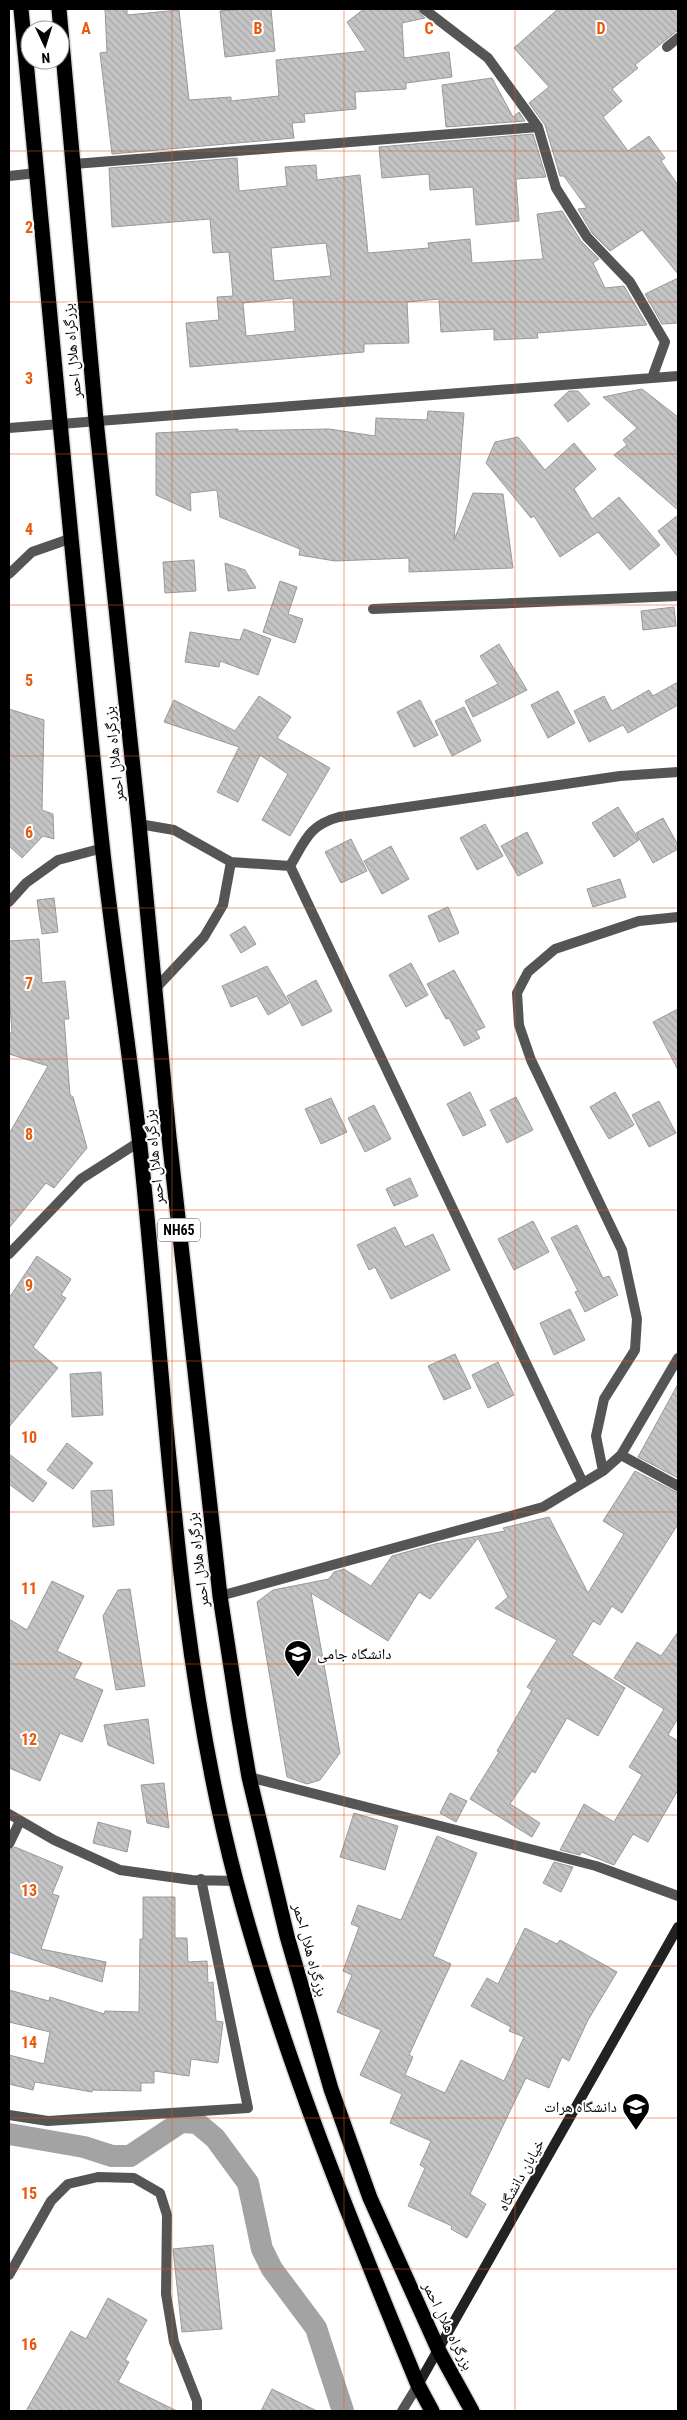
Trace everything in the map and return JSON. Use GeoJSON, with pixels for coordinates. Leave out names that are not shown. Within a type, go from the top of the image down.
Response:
{"type":"FeatureCollection","features":[{"type":"Feature","properties":{"kind":"highway","name":"بزرگراه هلال احمر"},"geometry":{"type":"LineString","coordinates":[[21,9],[103,848],[139,1142],[182,1574],[206,1749],[236,1881],[276,2015],[337,2188],[418,2384],[432,2411]]}},
{"type":"Feature","properties":{"kind":"highway","name":"بزرگراه هلال احمر"},"geometry":{"type":"LineString","coordinates":[[59,9],[96,420],[139,824],[170,1147],[220,1596],[249,1777],[287,1936],[331,2089],[370,2198],[439,2351],[472,2411]]}},
{"type":"Feature","properties":{"kind":"street"},"geometry":{"type":"LineString","coordinates":[[424,9],[488,58],[538,127],[556,188],[587,237],[630,282],[665,342],[652,378]]}},
{"type":"Feature","properties":{"kind":"street"},"geometry":{"type":"LineString","coordinates":[[667,47],[678,38]]}},
{"type":"Feature","properties":{"kind":"street"},"geometry":{"type":"LineString","coordinates":[[74,164],[538,127]]}},
{"type":"Feature","properties":{"kind":"street"},"geometry":{"type":"LineString","coordinates":[[9,176],[37,173]]}},
{"type":"Feature","properties":{"kind":"street"},"geometry":{"type":"LineString","coordinates":[[9,428],[678,376]]}},
{"type":"Feature","properties":{"kind":"street"},"geometry":{"type":"LineString","coordinates":[[9,574],[32,552],[72,538]]}},
{"type":"Feature","properties":{"kind":"street"},"geometry":{"type":"LineString","coordinates":[[372,609],[678,596]]}},
{"type":"Feature","properties":{"kind":"street"},"geometry":{"type":"LineString","coordinates":[[290,866],[312,831],[323,822],[339,818],[620,776],[678,772]]}},
{"type":"Feature","properties":{"kind":"street"},"geometry":{"type":"LineString","coordinates":[[139,824],[174,830],[230,862],[290,866]]}},
{"type":"Feature","properties":{"kind":"street"},"geometry":{"type":"LineString","coordinates":[[9,902],[26,883],[58,860],[103,848]]}},
{"type":"Feature","properties":{"kind":"street"},"geometry":{"type":"LineString","coordinates":[[155,989],[204,937],[222,905],[230,862]]}},
{"type":"Feature","properties":{"kind":"street"},"geometry":{"type":"LineString","coordinates":[[290,866],[583,1484]]}},
{"type":"Feature","properties":{"kind":"street"},"geometry":{"type":"LineString","coordinates":[[603,1471],[596,1436],[604,1399],[634,1350],[637,1319],[622,1250],[531,1060],[519,1025],[517,993],[528,972],[554,949],[638,921],[678,917]]}},
{"type":"Feature","properties":{"kind":"street"},"geometry":{"type":"LineString","coordinates":[[9,1254],[81,1179],[139,1142]]}},
{"type":"Feature","properties":{"kind":"street"},"geometry":{"type":"LineString","coordinates":[[220,1596],[543,1507],[603,1471],[621,1455],[678,1358]]}},
{"type":"Feature","properties":{"kind":"street"},"geometry":{"type":"LineString","coordinates":[[621,1455],[678,1486]]}},
{"type":"Feature","properties":{"kind":"street"},"geometry":{"type":"LineString","coordinates":[[249,1777],[596,1866],[678,1896]]}},
{"type":"Feature","properties":{"kind":"street"},"geometry":{"type":"LineString","coordinates":[[9,1814],[54,1840],[120,1870],[236,1881]]}},
{"type":"Feature","properties":{"kind":"street"},"geometry":{"type":"LineString","coordinates":[[9,1844],[20,1820]]}},
{"type":"Feature","properties":{"kind":"street"},"geometry":{"type":"LineString","coordinates":[[9,2115],[48,2121],[248,2108],[201,1879]]}},
{"type":"Feature","properties":{"kind":"street","name":"خیابان دانشگاه"},"geometry":{"type":"LineString","coordinates":[[418,2384],[439,2351],[678,1927]]}},
{"type":"Feature","properties":{"kind":"street"},"geometry":{"type":"LineString","coordinates":[[9,2275],[51,2202],[68,2184],[98,2178],[134,2178],[160,2193],[168,2216],[166,2294],[174,2342],[197,2401],[197,2411]]}},
{"type":"Feature","properties":{"kind":"street"},"geometry":{"type":"LineString","coordinates":[[402,2411],[418,2384]]}},
{"type":"Feature","properties":{"kind":"building"},"geometry":{"type":"Polygon","coordinates":[[[105,9],[127,9],[127,15],[179,10],[189,100],[231,97],[231,101],[279,96],[276,60],[366,51],[347,22],[364,9],[417,9],[425,18],[402,23],[404,58],[449,52],[452,77],[406,83],[406,89],[355,92],[356,109],[304,114],[305,122],[292,123],[294,138],[112,154],[100,53],[107,52],[105,9]]]}},
{"type":"Feature","properties":{"kind":"building"},"geometry":{"type":"Polygon","coordinates":[[[271,9],[275,51],[225,57],[220,11],[271,9]]]}},
{"type":"Feature","properties":{"kind":"building"},"geometry":{"type":"Polygon","coordinates":[[[558,9],[678,9],[678,30],[635,65],[638,68],[612,89],[622,101],[603,117],[628,151],[649,136],[665,158],[661,161],[678,185],[678,274],[642,230],[610,251],[592,233],[578,209],[587,208],[564,176],[560,176],[545,125],[529,103],[549,87],[514,48],[558,9]]]}},
{"type":"Feature","properties":{"kind":"building"},"geometry":{"type":"Polygon","coordinates":[[[492,78],[513,117],[519,112],[525,121],[446,127],[442,85],[492,78]]]}},
{"type":"Feature","properties":{"kind":"building"},"geometry":{"type":"Polygon","coordinates":[[[533,134],[546,177],[516,179],[519,221],[476,225],[473,187],[430,190],[429,174],[382,178],[379,147],[533,134]]]}},
{"type":"Feature","properties":{"kind":"building"},"geometry":{"type":"Polygon","coordinates":[[[237,158],[239,191],[287,186],[285,167],[316,165],[317,180],[360,175],[368,253],[429,248],[428,243],[470,239],[472,263],[543,259],[537,214],[562,211],[581,241],[599,259],[593,263],[605,288],[624,286],[647,325],[537,333],[538,338],[494,340],[494,329],[441,332],[439,299],[407,302],[409,343],[364,344],[364,352],[190,367],[186,323],[219,320],[217,297],[233,296],[229,252],[213,253],[210,219],[112,227],[109,168],[237,158]],[[326,243],[271,248],[274,281],[331,276],[326,243]],[[293,298],[243,303],[246,336],[295,331],[293,298]]]}},
{"type":"Feature","properties":{"kind":"building"},"geometry":{"type":"Polygon","coordinates":[[[678,278],[678,323],[662,324],[645,294],[678,278]]]}},
{"type":"Feature","properties":{"kind":"building"},"geometry":{"type":"Polygon","coordinates":[[[642,389],[678,417],[678,510],[614,455],[627,445],[623,440],[637,428],[603,397],[642,389]]]}},
{"type":"Feature","properties":{"kind":"building"},"geometry":{"type":"Polygon","coordinates":[[[569,391],[578,391],[590,404],[568,422],[554,405],[569,391]]]}},
{"type":"Feature","properties":{"kind":"building"},"geometry":{"type":"Polygon","coordinates":[[[428,411],[464,413],[454,540],[473,493],[503,494],[513,568],[409,572],[409,558],[335,561],[299,555],[300,549],[220,517],[217,490],[190,493],[191,511],[156,495],[156,433],[238,429],[237,431],[329,429],[375,436],[376,418],[427,420],[428,411]]]}},
{"type":"Feature","properties":{"kind":"building"},"geometry":{"type":"Polygon","coordinates":[[[518,437],[545,470],[574,443],[596,469],[574,489],[592,519],[619,497],[660,545],[630,570],[598,532],[560,557],[534,516],[531,518],[486,463],[495,442],[518,437]]]}},
{"type":"Feature","properties":{"kind":"building"},"geometry":{"type":"Polygon","coordinates":[[[678,515],[678,557],[658,531],[678,515]]]}},
{"type":"Feature","properties":{"kind":"building"},"geometry":{"type":"Polygon","coordinates":[[[194,560],[196,591],[165,593],[163,562],[194,560]]]}},
{"type":"Feature","properties":{"kind":"building"},"geometry":{"type":"Polygon","coordinates":[[[225,563],[245,570],[256,588],[228,591],[225,563]]]}},
{"type":"Feature","properties":{"kind":"building"},"geometry":{"type":"Polygon","coordinates":[[[280,581],[297,587],[288,614],[303,619],[295,643],[263,632],[280,581]]]}},
{"type":"Feature","properties":{"kind":"building"},"geometry":{"type":"Polygon","coordinates":[[[674,607],[676,626],[643,630],[641,611],[674,607]]]}},
{"type":"Feature","properties":{"kind":"building"},"geometry":{"type":"Polygon","coordinates":[[[244,629],[271,639],[258,675],[220,661],[219,667],[185,662],[190,632],[240,640],[244,629]]]}},
{"type":"Feature","properties":{"kind":"building"},"geometry":{"type":"Polygon","coordinates":[[[499,644],[527,690],[473,717],[465,701],[498,684],[480,656],[499,644]]]}},
{"type":"Feature","properties":{"kind":"building"},"geometry":{"type":"Polygon","coordinates":[[[678,682],[678,705],[628,733],[623,725],[589,742],[574,711],[604,696],[612,711],[649,690],[653,696],[678,682]]]}},
{"type":"Feature","properties":{"kind":"building"},"geometry":{"type":"Polygon","coordinates":[[[558,691],[575,723],[548,738],[531,705],[558,691]]]}},
{"type":"Feature","properties":{"kind":"building"},"geometry":{"type":"Polygon","coordinates":[[[259,696],[291,717],[277,738],[330,768],[290,836],[262,820],[288,774],[260,755],[238,802],[217,792],[239,747],[164,722],[174,700],[235,731],[259,696]]]}},
{"type":"Feature","properties":{"kind":"building"},"geometry":{"type":"Polygon","coordinates":[[[420,700],[438,735],[414,747],[397,712],[420,700]]]}},
{"type":"Feature","properties":{"kind":"building"},"geometry":{"type":"Polygon","coordinates":[[[464,707],[481,741],[452,756],[435,721],[464,707]]]}},
{"type":"Feature","properties":{"kind":"building"},"geometry":{"type":"Polygon","coordinates":[[[9,709],[44,720],[42,810],[53,814],[54,839],[43,836],[22,858],[9,846],[9,709]]]}},
{"type":"Feature","properties":{"kind":"building"},"geometry":{"type":"Polygon","coordinates":[[[618,807],[639,840],[614,857],[592,823],[618,807]]]}},
{"type":"Feature","properties":{"kind":"building"},"geometry":{"type":"Polygon","coordinates":[[[663,818],[678,845],[678,849],[653,863],[636,833],[663,818]]]}},
{"type":"Feature","properties":{"kind":"building"},"geometry":{"type":"Polygon","coordinates":[[[485,824],[503,856],[477,870],[460,838],[485,824]]]}},
{"type":"Feature","properties":{"kind":"building"},"geometry":{"type":"Polygon","coordinates":[[[527,832],[543,863],[518,876],[501,846],[527,832]]]}},
{"type":"Feature","properties":{"kind":"building"},"geometry":{"type":"Polygon","coordinates":[[[351,839],[367,871],[341,883],[325,852],[351,839]]]}},
{"type":"Feature","properties":{"kind":"building"},"geometry":{"type":"Polygon","coordinates":[[[391,846],[409,879],[382,894],[364,861],[391,846]]]}},
{"type":"Feature","properties":{"kind":"building"},"geometry":{"type":"Polygon","coordinates":[[[620,879],[626,897],[593,907],[587,889],[620,879]]]}},
{"type":"Feature","properties":{"kind":"building"},"geometry":{"type":"Polygon","coordinates":[[[54,898],[58,932],[42,934],[37,900],[54,898]]]}},
{"type":"Feature","properties":{"kind":"building"},"geometry":{"type":"Polygon","coordinates":[[[448,907],[459,933],[439,942],[428,916],[448,907]]]}},
{"type":"Feature","properties":{"kind":"building"},"geometry":{"type":"Polygon","coordinates":[[[245,926],[256,944],[241,953],[230,935],[245,926]]]}},
{"type":"Feature","properties":{"kind":"building"},"geometry":{"type":"Polygon","coordinates":[[[39,939],[42,983],[65,981],[69,1019],[64,1019],[70,1095],[73,1097],[87,1148],[54,1188],[46,1183],[9,1228],[9,1134],[48,1066],[9,1054],[9,1033],[12,1033],[9,991],[9,941],[39,939]]]}},
{"type":"Feature","properties":{"kind":"building"},"geometry":{"type":"Polygon","coordinates":[[[411,963],[428,995],[406,1007],[389,975],[411,963]]]}},
{"type":"Feature","properties":{"kind":"building"},"geometry":{"type":"Polygon","coordinates":[[[267,966],[289,1003],[268,1015],[257,996],[231,1007],[222,986],[267,966]]]}},
{"type":"Feature","properties":{"kind":"building"},"geometry":{"type":"Polygon","coordinates":[[[454,970],[485,1027],[476,1031],[480,1038],[464,1046],[449,1018],[446,1019],[427,984],[454,970]]]}},
{"type":"Feature","properties":{"kind":"building"},"geometry":{"type":"Polygon","coordinates":[[[316,980],[332,1011],[302,1026],[287,996],[316,980]]]}},
{"type":"Feature","properties":{"kind":"building"},"geometry":{"type":"Polygon","coordinates":[[[678,1009],[678,1070],[653,1022],[678,1009]]]}},
{"type":"Feature","properties":{"kind":"building"},"geometry":{"type":"Polygon","coordinates":[[[470,1092],[486,1125],[463,1136],[447,1104],[470,1092]]]}},
{"type":"Feature","properties":{"kind":"building"},"geometry":{"type":"Polygon","coordinates":[[[615,1092],[634,1125],[609,1139],[590,1107],[615,1092]]]}},
{"type":"Feature","properties":{"kind":"building"},"geometry":{"type":"Polygon","coordinates":[[[516,1097],[533,1130],[507,1143],[490,1110],[516,1097]]]}},
{"type":"Feature","properties":{"kind":"building"},"geometry":{"type":"Polygon","coordinates":[[[331,1098],[347,1132],[321,1144],[305,1109],[331,1098]]]}},
{"type":"Feature","properties":{"kind":"building"},"geometry":{"type":"Polygon","coordinates":[[[659,1101],[676,1133],[649,1147],[632,1115],[659,1101]]]}},
{"type":"Feature","properties":{"kind":"building"},"geometry":{"type":"Polygon","coordinates":[[[374,1105],[391,1139],[365,1152],[348,1118],[374,1105]]]}},
{"type":"Feature","properties":{"kind":"building"},"geometry":{"type":"Polygon","coordinates":[[[410,1178],[418,1196],[394,1206],[386,1189],[410,1178]]]}},
{"type":"Feature","properties":{"kind":"building"},"geometry":{"type":"Polygon","coordinates":[[[533,1221],[549,1252],[514,1270],[498,1239],[533,1221]]]}},
{"type":"Feature","properties":{"kind":"building"},"geometry":{"type":"Polygon","coordinates":[[[577,1225],[603,1278],[609,1276],[618,1295],[585,1312],[575,1292],[578,1291],[551,1238],[577,1225]]]}},
{"type":"Feature","properties":{"kind":"building"},"geometry":{"type":"Polygon","coordinates":[[[395,1227],[405,1247],[433,1234],[450,1270],[391,1299],[375,1267],[369,1270],[357,1245],[395,1227]]]}},
{"type":"Feature","properties":{"kind":"building"},"geometry":{"type":"Polygon","coordinates":[[[37,1256],[71,1279],[61,1295],[66,1298],[33,1347],[58,1368],[9,1427],[9,1298],[37,1256]]]}},
{"type":"Feature","properties":{"kind":"building"},"geometry":{"type":"Polygon","coordinates":[[[570,1309],[585,1340],[554,1355],[540,1323],[570,1309]]]}},
{"type":"Feature","properties":{"kind":"building"},"geometry":{"type":"Polygon","coordinates":[[[455,1354],[471,1388],[444,1400],[428,1366],[455,1354]]]}},
{"type":"Feature","properties":{"kind":"building"},"geometry":{"type":"Polygon","coordinates":[[[498,1362],[514,1395],[488,1408],[472,1375],[498,1362]]]}},
{"type":"Feature","properties":{"kind":"building"},"geometry":{"type":"Polygon","coordinates":[[[101,1372],[103,1415],[72,1417],[70,1374],[101,1372]]]}},
{"type":"Feature","properties":{"kind":"building"},"geometry":{"type":"Polygon","coordinates":[[[678,1384],[678,1478],[638,1457],[678,1384]]]}},
{"type":"Feature","properties":{"kind":"building"},"geometry":{"type":"Polygon","coordinates":[[[67,1443],[93,1463],[73,1489],[47,1470],[67,1443]]]}},
{"type":"Feature","properties":{"kind":"building"},"geometry":{"type":"Polygon","coordinates":[[[9,1454],[47,1483],[33,1502],[9,1484],[9,1454]]]}},
{"type":"Feature","properties":{"kind":"building"},"geometry":{"type":"Polygon","coordinates":[[[635,1471],[678,1493],[678,1524],[622,1613],[612,1606],[600,1625],[593,1621],[572,1655],[625,1688],[598,1736],[567,1718],[535,1773],[532,1771],[510,1804],[540,1823],[532,1837],[470,1799],[499,1752],[497,1751],[532,1690],[527,1687],[557,1640],[495,1608],[508,1597],[478,1538],[430,1599],[419,1592],[388,1641],[311,1593],[340,1753],[320,1780],[307,1784],[287,1777],[257,1602],[273,1590],[329,1579],[334,1572],[344,1569],[371,1586],[392,1556],[435,1544],[505,1531],[503,1528],[549,1517],[588,1593],[624,1534],[603,1521],[635,1471]]]}},
{"type":"Feature","properties":{"kind":"building"},"geometry":{"type":"Polygon","coordinates":[[[112,1490],[114,1525],[93,1527],[91,1491],[112,1490]]]}},
{"type":"Feature","properties":{"kind":"building"},"geometry":{"type":"Polygon","coordinates":[[[52,1581],[84,1596],[57,1651],[82,1663],[74,1678],[103,1690],[82,1742],[60,1733],[40,1781],[9,1768],[9,1619],[27,1630],[52,1581]]]}},
{"type":"Feature","properties":{"kind":"building"},"geometry":{"type":"Polygon","coordinates":[[[130,1589],[145,1686],[116,1690],[103,1616],[118,1590],[130,1589]]]}},
{"type":"Feature","properties":{"kind":"building"},"geometry":{"type":"Polygon","coordinates":[[[678,1632],[678,1718],[668,1735],[678,1741],[678,1790],[648,1842],[633,1834],[614,1865],[581,1852],[580,1855],[560,1850],[584,1804],[614,1822],[642,1775],[629,1767],[664,1709],[614,1678],[637,1642],[661,1656],[678,1632]]]}},
{"type":"Feature","properties":{"kind":"building"},"geometry":{"type":"Polygon","coordinates":[[[148,1719],[154,1764],[108,1745],[104,1725],[148,1719]]]}},
{"type":"Feature","properties":{"kind":"building"},"geometry":{"type":"Polygon","coordinates":[[[164,1783],[169,1828],[147,1823],[141,1785],[164,1783]]]}},
{"type":"Feature","properties":{"kind":"building"},"geometry":{"type":"Polygon","coordinates":[[[450,1793],[467,1801],[456,1822],[440,1813],[450,1793]]]}},
{"type":"Feature","properties":{"kind":"building"},"geometry":{"type":"Polygon","coordinates":[[[354,1813],[398,1826],[385,1870],[340,1857],[354,1813]]]}},
{"type":"Feature","properties":{"kind":"building"},"geometry":{"type":"Polygon","coordinates":[[[98,1822],[131,1831],[127,1852],[93,1843],[98,1822]]]}},
{"type":"Feature","properties":{"kind":"building"},"geometry":{"type":"Polygon","coordinates":[[[437,1836],[477,1853],[433,1956],[451,1964],[409,2055],[413,2057],[405,2075],[445,2093],[461,2060],[504,2081],[524,2037],[509,2031],[511,2027],[471,2006],[487,1978],[498,1984],[525,1928],[557,1944],[560,1940],[617,1972],[588,2020],[569,2061],[562,2057],[549,2088],[526,2078],[470,2194],[486,2204],[467,2238],[451,2229],[452,2226],[408,2206],[425,2168],[420,2165],[431,2141],[390,2123],[402,2094],[360,2075],[381,2030],[337,2012],[352,1975],[343,1971],[359,1927],[351,1924],[358,1905],[401,1920],[437,1836]]]}},
{"type":"Feature","properties":{"kind":"building"},"geometry":{"type":"Polygon","coordinates":[[[15,1847],[63,1867],[52,1894],[59,1896],[41,1949],[106,1962],[102,1982],[9,1952],[9,1851],[15,1847]]]}},
{"type":"Feature","properties":{"kind":"building"},"geometry":{"type":"Polygon","coordinates":[[[554,1862],[573,1867],[561,1892],[543,1883],[554,1862]]]}},
{"type":"Feature","properties":{"kind":"building"},"geometry":{"type":"Polygon","coordinates":[[[143,1897],[175,1897],[175,1938],[187,1938],[188,1962],[207,1961],[208,1983],[213,1982],[216,2021],[223,2022],[218,2063],[191,2059],[189,2076],[154,2071],[154,2083],[141,2083],[141,2091],[92,2090],[92,2092],[35,2082],[33,2090],[9,2084],[9,2055],[44,2064],[50,2032],[9,2022],[9,1990],[49,2001],[50,1997],[104,2014],[105,2011],[139,2012],[140,1939],[143,1939],[143,1897]]]}},
{"type":"Feature","properties":{"kind":"building"},"geometry":{"type":"Polygon","coordinates":[[[213,2245],[222,2329],[182,2332],[173,2249],[213,2245]]]}},
{"type":"Feature","properties":{"kind":"building"},"geometry":{"type":"Polygon","coordinates":[[[108,2298],[147,2320],[125,2360],[129,2362],[118,2382],[177,2411],[26,2411],[71,2331],[86,2339],[108,2298]]]}},
{"type":"Feature","properties":{"kind":"building"},"geometry":{"type":"Polygon","coordinates":[[[272,2389],[317,2411],[261,2411],[272,2389]]]}},
{"type":"Feature","properties":{"kind":"waterway"},"geometry":{"type":"LineString","coordinates":[[9,2134],[84,2147],[112,2156],[130,2156],[181,2122],[197,2123],[215,2138],[248,2183],[262,2249],[272,2269],[316,2328],[343,2411]]}},
{"type":"Feature","properties":{"kind":"place","name":"دانشگاه جامی"},"geometry":{"type":"Point","coordinates":[298,1678]}},
{"type":"Feature","properties":{"kind":"place","name":"دانشگاه هرات"},"geometry":{"type":"Point","coordinates":[636,2131]}}]}
